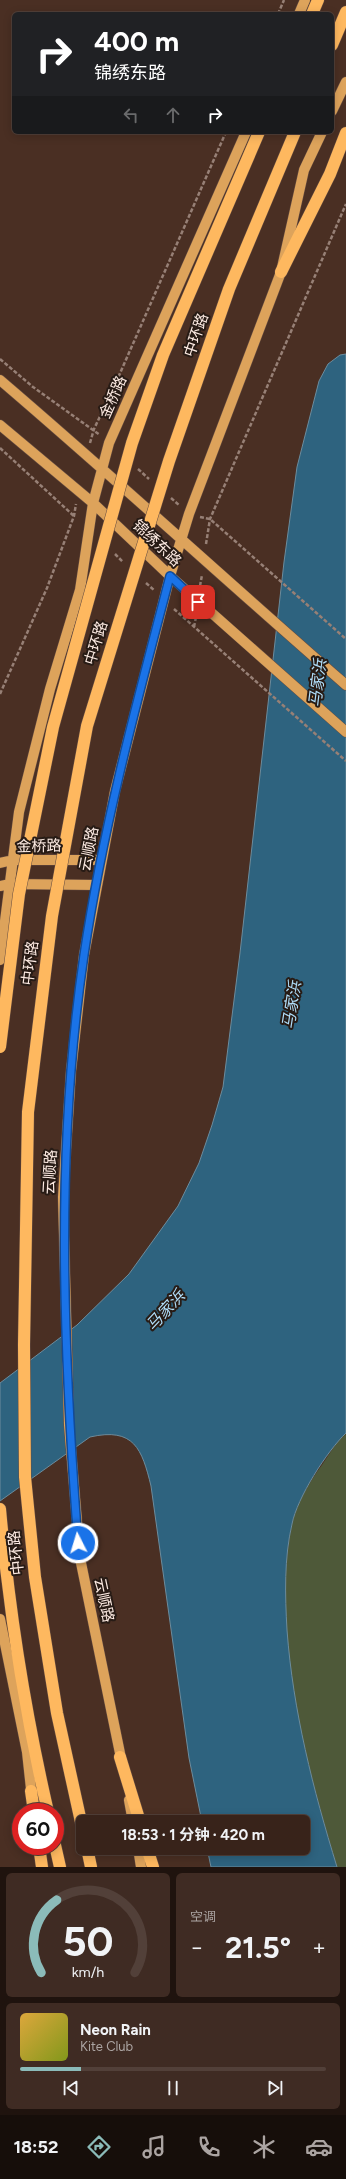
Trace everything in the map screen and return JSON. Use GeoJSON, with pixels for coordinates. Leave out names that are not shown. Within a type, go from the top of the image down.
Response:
{"type":"FeatureCollection","features":[{"type":"Feature","properties":{"kind":"highway"},"geometry":{"type":"LineString","coordinates":[[313,12],[318,0]]}},
{"type":"Feature","properties":{"kind":"highway"},"geometry":{"type":"LineString","coordinates":[[334,40],[346,12]]}},
{"type":"Feature","properties":{"kind":"highway"},"geometry":{"type":"LineString","coordinates":[[281,272],[330,174],[346,133]]}},
{"type":"Feature","properties":{"kind":"highway","name":"中环路"},"geometry":{"type":"LineString","coordinates":[[0,1047],[19,894],[53,727],[132,443],[163,355],[258,134]]}},
{"type":"Feature","properties":{"kind":"highway","name":"中环路"},"geometry":{"type":"LineString","coordinates":[[79,1815],[57,1713],[34,1577],[25,1477],[24,1345],[28,1112],[52,916],[87,726],[169,461],[229,289],[294,134]]}},
{"type":"Feature","properties":{"kind":"highway","name":"中环路"},"geometry":{"type":"LineString","coordinates":[[0,1509],[8,1592],[32,1742],[46,1803]]}},
{"type":"Feature","properties":{"kind":"highway"},"geometry":{"type":"LineString","coordinates":[[120,1757],[138,1815]]}},
{"type":"Feature","properties":{"kind":"highway"},"geometry":{"type":"LineString","coordinates":[[31,1791],[33,1803]]}},
{"type":"Feature","properties":{"kind":"highway"},"geometry":{"type":"LineString","coordinates":[[40,1855],[42,1867]]}},
{"type":"Feature","properties":{"kind":"highway"},"geometry":{"type":"LineString","coordinates":[[57,1855],[60,1867]]}},
{"type":"Feature","properties":{"kind":"highway"},"geometry":{"type":"LineString","coordinates":[[88,1855],[91,1867]]}},
{"type":"Feature","properties":{"kind":"highway"},"geometry":{"type":"LineString","coordinates":[[149,1855],[153,1867]]}},
{"type":"Feature","properties":{"kind":"main road"},"geometry":{"type":"LineString","coordinates":[[300,12],[306,0]]}},
{"type":"Feature","properties":{"kind":"main road"},"geometry":{"type":"LineString","coordinates":[[334,107],[346,82]]}},
{"type":"Feature","properties":{"kind":"main road","name":"金桥路"},"geometry":{"type":"LineString","coordinates":[[13,860],[19,812],[50,689],[80,590],[93,503],[109,443],[245,134]]}},
{"type":"Feature","properties":{"kind":"main road"},"geometry":{"type":"LineString","coordinates":[[170,576],[189,514],[281,272],[304,170],[321,134]]}},
{"type":"Feature","properties":{"kind":"main road","name":"锦绣东路"},"geometry":{"type":"LineString","coordinates":[[0,380],[102,467],[181,541],[346,685]]}},
{"type":"Feature","properties":{"kind":"main road","name":"锦绣东路"},"geometry":{"type":"LineString","coordinates":[[0,425],[93,503],[198,602],[346,732]]}},
{"type":"Feature","properties":{"kind":"main road","name":"云顺路"},"geometry":{"type":"LineString","coordinates":[[132,1815],[80,1558],[69,1425],[63,1197],[71,1072],[84,955],[115,791],[170,576]]}},
{"type":"Feature","properties":{"kind":"main road"},"geometry":{"type":"LineString","coordinates":[[0,960],[5,885],[13,860]]}},
{"type":"Feature","properties":{"kind":"main road","name":"金桥路"},"geometry":{"type":"LineString","coordinates":[[0,863],[13,860],[102,860]]}},
{"type":"Feature","properties":{"kind":"main road"},"geometry":{"type":"LineString","coordinates":[[5,885],[97,885]]}},
{"type":"Feature","properties":{"kind":"main road"},"geometry":{"type":"LineString","coordinates":[[0,1619],[27,1752],[31,1791]]}},
{"type":"Feature","properties":{"kind":"main road"},"geometry":{"type":"LineString","coordinates":[[44,1855],[47,1867]]}},
{"type":"Feature","properties":{"kind":"main road"},"geometry":{"type":"LineString","coordinates":[[139,1855],[141,1867]]}},
{"type":"Feature","properties":{"kind":"path"},"geometry":{"type":"LineString","coordinates":[[279,12],[284,0]]}},
{"type":"Feature","properties":{"kind":"path"},"geometry":{"type":"LineString","coordinates":[[346,204],[210,519],[194,628],[346,761]]}},
{"type":"Feature","properties":{"kind":"path"},"geometry":{"type":"LineString","coordinates":[[210,519],[346,639]]}},
{"type":"Feature","properties":{"kind":"green space"},"geometry":{"type":"Polygon","coordinates":[[[346,1434],[346,1867],[337,1867],[303,1741],[288,1652],[285,1608],[286,1565],[294,1516],[304,1493],[313,1478],[336,1444],[346,1434]]]}},
{"type":"Feature","properties":{"kind":"water","name":"马家浜"},"geometry":{"type":"Polygon","coordinates":[[[346,354],[346,1433],[330,1451],[300,1501],[295,1513],[289,1537],[286,1563],[287,1630],[299,1720],[312,1779],[337,1867],[211,1867],[208,1855],[310,1855],[310,1815],[201,1815],[189,1758],[151,1486],[144,1461],[134,1444],[126,1438],[117,1435],[90,1437],[0,1501],[0,1383],[77,1325],[129,1274],[178,1206],[199,1163],[212,1125],[223,1087],[240,953],[284,562],[297,467],[319,381],[328,364],[340,355],[346,354]]]}},
{"type":"Feature","properties":{"kind":"route"},"geometry":{"type":"LineString","coordinates":[[78,1543],[69,1425],[63,1197],[71,1072],[84,955],[115,791],[170,576],[198,602]]}}]}
